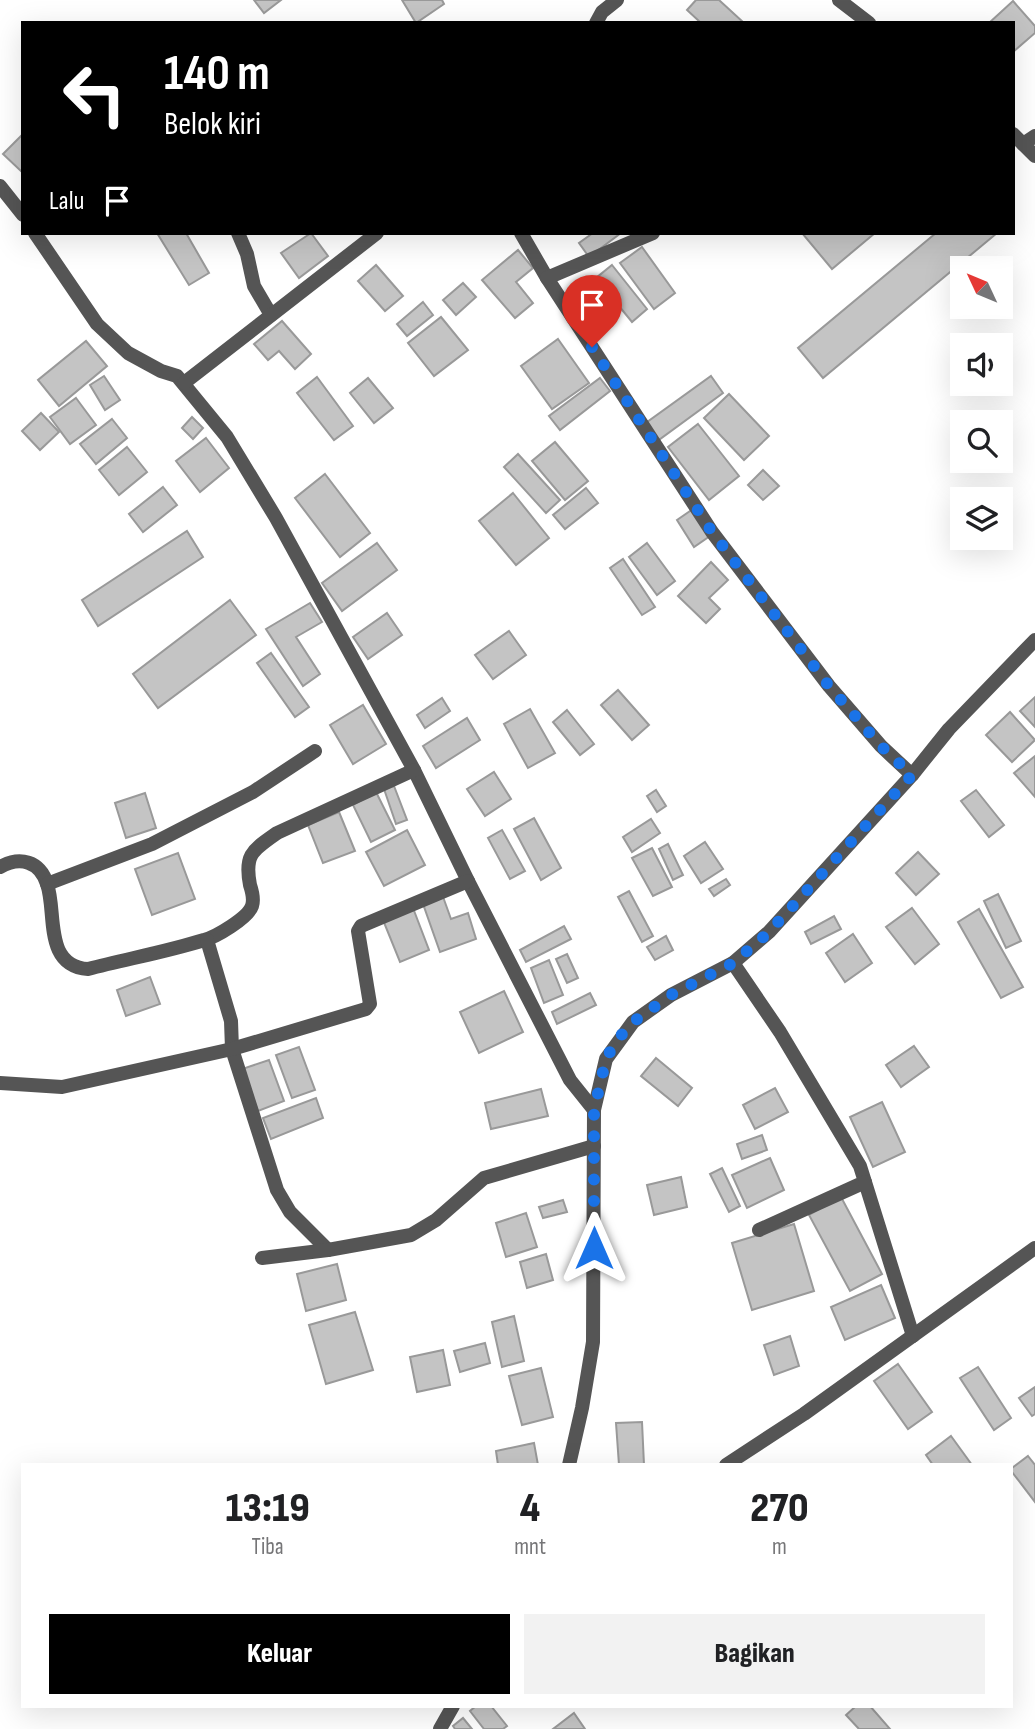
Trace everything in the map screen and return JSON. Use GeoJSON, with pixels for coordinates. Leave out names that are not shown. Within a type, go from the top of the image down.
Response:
{"type":"FeatureCollection","features":[{"type":"Feature","properties":{"kind":"street"},"geometry":{"type":"LineString","coordinates":[[597,21],[602,12],[617,0]]}},
{"type":"Feature","properties":{"kind":"street"},"geometry":{"type":"LineString","coordinates":[[839,0],[866,21]]}},
{"type":"Feature","properties":{"kind":"street"},"geometry":{"type":"LineString","coordinates":[[1024,138],[1035,156]]}},
{"type":"Feature","properties":{"kind":"street"},"geometry":{"type":"LineString","coordinates":[[0,186],[21,212]]}},
{"type":"Feature","properties":{"kind":"street"},"geometry":{"type":"LineString","coordinates":[[36,235],[97,324],[128,352],[177,376],[218,423],[269,507],[414,770],[570,1080],[594,1110]]}},
{"type":"Feature","properties":{"kind":"street"},"geometry":{"type":"LineString","coordinates":[[239,235],[247,254],[254,286],[271,315]]}},
{"type":"Feature","properties":{"kind":"street"},"geometry":{"type":"LineString","coordinates":[[184,383],[374,235]]}},
{"type":"Feature","properties":{"kind":"street"},"geometry":{"type":"LineString","coordinates":[[521,235],[712,532],[829,686],[881,746],[912,775]]}},
{"type":"Feature","properties":{"kind":"street"},"geometry":{"type":"LineString","coordinates":[[547,278],[648,235]]}},
{"type":"Feature","properties":{"kind":"street"},"geometry":{"type":"LineString","coordinates":[[569,1463],[593,1342],[594,1110],[606,1059],[616,1041],[633,1022],[671,995],[733,963],[769,932],[912,775],[949,729],[1035,640]]}},
{"type":"Feature","properties":{"kind":"street"},"geometry":{"type":"LineString","coordinates":[[47,884],[152,844],[187,827],[253,792],[315,751]]}},
{"type":"Feature","properties":{"kind":"street"},"geometry":{"type":"LineString","coordinates":[[0,867],[9,862],[26,860],[37,866],[47,884],[53,938],[67,962],[78,968],[88,968],[207,940],[246,916],[253,905],[247,863],[263,843],[277,833],[414,770]]}},
{"type":"Feature","properties":{"kind":"street"},"geometry":{"type":"LineString","coordinates":[[0,1083],[62,1087],[232,1049],[366,1009],[370,1004],[358,931],[361,926],[468,881]]}},
{"type":"Feature","properties":{"kind":"street"},"geometry":{"type":"LineString","coordinates":[[207,940],[231,1021],[232,1049],[277,1190],[290,1212],[328,1250]]}},
{"type":"Feature","properties":{"kind":"street"},"geometry":{"type":"LineString","coordinates":[[733,963],[780,1032],[860,1166],[913,1336]]}},
{"type":"Feature","properties":{"kind":"street"},"geometry":{"type":"LineString","coordinates":[[262,1258],[328,1250],[411,1235],[436,1220],[484,1178],[594,1146]]}},
{"type":"Feature","properties":{"kind":"street"},"geometry":{"type":"LineString","coordinates":[[759,1230],[864,1182]]}},
{"type":"Feature","properties":{"kind":"street"},"geometry":{"type":"LineString","coordinates":[[729,1463],[804,1414],[1035,1248]]}},
{"type":"Feature","properties":{"kind":"street"},"geometry":{"type":"LineString","coordinates":[[440,1729],[452,1708]]}},
{"type":"Feature","properties":{"kind":"building"},"geometry":{"type":"Polygon","coordinates":[[[254,0],[281,0],[264,13],[254,0]]]}},
{"type":"Feature","properties":{"kind":"building"},"geometry":{"type":"Polygon","coordinates":[[[402,0],[442,0],[444,4],[415,21],[402,0]]]}},
{"type":"Feature","properties":{"kind":"building"},"geometry":{"type":"Polygon","coordinates":[[[696,0],[719,0],[742,21],[699,21],[687,10],[696,0]]]}},
{"type":"Feature","properties":{"kind":"building"},"geometry":{"type":"Polygon","coordinates":[[[1013,1],[1035,26],[1035,33],[1015,50],[1015,21],[991,21],[1013,1]]]}},
{"type":"Feature","properties":{"kind":"building"},"geometry":{"type":"Polygon","coordinates":[[[21,136],[21,171],[3,154],[21,136]]]}},
{"type":"Feature","properties":{"kind":"building"},"geometry":{"type":"Polygon","coordinates":[[[158,235],[187,235],[209,273],[189,285],[158,235]]]}},
{"type":"Feature","properties":{"kind":"building"},"geometry":{"type":"Polygon","coordinates":[[[308,235],[312,235],[328,256],[299,278],[281,253],[308,235]]]}},
{"type":"Feature","properties":{"kind":"building"},"geometry":{"type":"Polygon","coordinates":[[[590,235],[618,235],[589,257],[579,243],[590,235]]]}},
{"type":"Feature","properties":{"kind":"building"},"geometry":{"type":"Polygon","coordinates":[[[804,235],[873,235],[832,269],[804,235]]]}},
{"type":"Feature","properties":{"kind":"building"},"geometry":{"type":"Polygon","coordinates":[[[934,235],[995,235],[969,256],[950,256],[950,272],[823,378],[798,348],[934,235]]]}},
{"type":"Feature","properties":{"kind":"building"},"geometry":{"type":"Polygon","coordinates":[[[642,247],[675,293],[654,309],[620,263],[642,247]]]}},
{"type":"Feature","properties":{"kind":"building"},"geometry":{"type":"Polygon","coordinates":[[[518,250],[533,268],[516,282],[533,303],[515,318],[482,280],[518,250]]]}},
{"type":"Feature","properties":{"kind":"building"},"geometry":{"type":"Polygon","coordinates":[[[376,265],[403,296],[385,311],[358,281],[376,265]]]}},
{"type":"Feature","properties":{"kind":"building"},"geometry":{"type":"Polygon","coordinates":[[[612,265],[647,309],[632,322],[596,278],[612,265]]]}},
{"type":"Feature","properties":{"kind":"building"},"geometry":{"type":"Polygon","coordinates":[[[463,283],[476,297],[456,315],[443,300],[463,283]]]}},
{"type":"Feature","properties":{"kind":"building"},"geometry":{"type":"Polygon","coordinates":[[[423,302],[433,315],[407,336],[397,324],[423,302]]]}},
{"type":"Feature","properties":{"kind":"building"},"geometry":{"type":"Polygon","coordinates":[[[441,317],[468,350],[434,376],[408,343],[441,317]]]}},
{"type":"Feature","properties":{"kind":"building"},"geometry":{"type":"Polygon","coordinates":[[[282,321],[311,354],[295,369],[279,351],[268,360],[254,344],[282,321]]]}},
{"type":"Feature","properties":{"kind":"building"},"geometry":{"type":"Polygon","coordinates":[[[558,339],[589,383],[552,409],[521,366],[558,339]]]}},
{"type":"Feature","properties":{"kind":"building"},"geometry":{"type":"Polygon","coordinates":[[[86,341],[107,366],[59,406],[38,380],[86,341]]]}},
{"type":"Feature","properties":{"kind":"building"},"geometry":{"type":"Polygon","coordinates":[[[104,376],[120,400],[105,410],[90,385],[104,376]]]}},
{"type":"Feature","properties":{"kind":"building"},"geometry":{"type":"Polygon","coordinates":[[[711,376],[723,393],[656,442],[643,425],[711,376]]]}},
{"type":"Feature","properties":{"kind":"building"},"geometry":{"type":"Polygon","coordinates":[[[317,377],[353,426],[334,440],[297,393],[317,377]]]}},
{"type":"Feature","properties":{"kind":"building"},"geometry":{"type":"Polygon","coordinates":[[[368,378],[393,408],[374,423],[350,393],[368,378]]]}},
{"type":"Feature","properties":{"kind":"building"},"geometry":{"type":"Polygon","coordinates":[[[600,378],[610,391],[560,430],[549,416],[600,378]]]}},
{"type":"Feature","properties":{"kind":"building"},"geometry":{"type":"Polygon","coordinates":[[[729,394],[769,436],[744,460],[704,418],[729,394]]]}},
{"type":"Feature","properties":{"kind":"building"},"geometry":{"type":"Polygon","coordinates":[[[76,398],[96,425],[70,444],[50,417],[76,398]]]}},
{"type":"Feature","properties":{"kind":"building"},"geometry":{"type":"Polygon","coordinates":[[[41,413],[59,432],[40,450],[22,431],[41,413]]]}},
{"type":"Feature","properties":{"kind":"building"},"geometry":{"type":"Polygon","coordinates":[[[192,417],[203,428],[193,439],[182,428],[192,417]]]}},
{"type":"Feature","properties":{"kind":"building"},"geometry":{"type":"Polygon","coordinates":[[[112,419],[127,438],[96,464],[80,444],[112,419]]]}},
{"type":"Feature","properties":{"kind":"building"},"geometry":{"type":"Polygon","coordinates":[[[698,424],[739,476],[709,500],[668,447],[698,424]]]}},
{"type":"Feature","properties":{"kind":"building"},"geometry":{"type":"Polygon","coordinates":[[[206,438],[229,468],[200,492],[176,461],[206,438]]]}},
{"type":"Feature","properties":{"kind":"building"},"geometry":{"type":"Polygon","coordinates":[[[555,442],[588,481],[565,500],[532,461],[555,442]]]}},
{"type":"Feature","properties":{"kind":"building"},"geometry":{"type":"Polygon","coordinates":[[[127,447],[147,472],[119,495],[99,470],[127,447]]]}},
{"type":"Feature","properties":{"kind":"building"},"geometry":{"type":"Polygon","coordinates":[[[518,454],[560,500],[546,513],[504,467],[518,454]]]}},
{"type":"Feature","properties":{"kind":"building"},"geometry":{"type":"Polygon","coordinates":[[[763,470],[779,486],[763,500],[748,485],[763,470]]]}},
{"type":"Feature","properties":{"kind":"building"},"geometry":{"type":"Polygon","coordinates":[[[325,474],[370,533],[340,557],[295,498],[325,474]]]}},
{"type":"Feature","properties":{"kind":"building"},"geometry":{"type":"Polygon","coordinates":[[[163,487],[177,505],[143,532],[129,514],[163,487]]]}},
{"type":"Feature","properties":{"kind":"building"},"geometry":{"type":"Polygon","coordinates":[[[586,488],[598,503],[565,529],[553,515],[586,488]]]}},
{"type":"Feature","properties":{"kind":"building"},"geometry":{"type":"Polygon","coordinates":[[[513,493],[549,538],[516,565],[479,521],[513,493]]]}},
{"type":"Feature","properties":{"kind":"building"},"geometry":{"type":"Polygon","coordinates":[[[693,509],[710,536],[694,547],[677,520],[693,509]]]}},
{"type":"Feature","properties":{"kind":"building"},"geometry":{"type":"Polygon","coordinates":[[[187,531],[203,557],[98,626],[82,600],[187,531]]]}},
{"type":"Feature","properties":{"kind":"building"},"geometry":{"type":"Polygon","coordinates":[[[377,543],[397,570],[342,611],[322,583],[377,543]]]}},
{"type":"Feature","properties":{"kind":"building"},"geometry":{"type":"Polygon","coordinates":[[[647,543],[675,581],[657,595],[629,557],[647,543]]]}},
{"type":"Feature","properties":{"kind":"building"},"geometry":{"type":"Polygon","coordinates":[[[623,559],[655,607],[642,615],[610,568],[623,559]]]}},
{"type":"Feature","properties":{"kind":"building"},"geometry":{"type":"Polygon","coordinates":[[[711,562],[728,580],[709,598],[720,609],[706,623],[678,596],[711,562]]]}},
{"type":"Feature","properties":{"kind":"building"},"geometry":{"type":"Polygon","coordinates":[[[230,600],[256,635],[158,708],[133,674],[230,600]]]}},
{"type":"Feature","properties":{"kind":"building"},"geometry":{"type":"Polygon","coordinates":[[[310,603],[322,622],[296,637],[320,674],[303,686],[266,629],[310,603]]]}},
{"type":"Feature","properties":{"kind":"building"},"geometry":{"type":"Polygon","coordinates":[[[387,613],[402,635],[368,659],[353,637],[387,613]]]}},
{"type":"Feature","properties":{"kind":"building"},"geometry":{"type":"Polygon","coordinates":[[[509,631],[526,655],[493,679],[475,655],[509,631]]]}},
{"type":"Feature","properties":{"kind":"building"},"geometry":{"type":"Polygon","coordinates":[[[271,653],[309,707],[295,717],[257,663],[271,653]]]}},
{"type":"Feature","properties":{"kind":"building"},"geometry":{"type":"Polygon","coordinates":[[[618,690],[649,725],[632,740],[601,705],[618,690]]]}},
{"type":"Feature","properties":{"kind":"building"},"geometry":{"type":"Polygon","coordinates":[[[1035,697],[1035,727],[1020,711],[1035,697]]]}},
{"type":"Feature","properties":{"kind":"building"},"geometry":{"type":"Polygon","coordinates":[[[442,698],[450,711],[425,728],[417,715],[442,698]]]}},
{"type":"Feature","properties":{"kind":"building"},"geometry":{"type":"Polygon","coordinates":[[[363,705],[386,744],[353,764],[330,725],[363,705]]]}},
{"type":"Feature","properties":{"kind":"building"},"geometry":{"type":"Polygon","coordinates":[[[530,709],[555,753],[528,768],[504,724],[530,709]]]}},
{"type":"Feature","properties":{"kind":"building"},"geometry":{"type":"Polygon","coordinates":[[[567,710],[594,744],[580,755],[553,722],[567,710]]]}},
{"type":"Feature","properties":{"kind":"building"},"geometry":{"type":"Polygon","coordinates":[[[1010,712],[1035,740],[1012,762],[986,735],[1010,712]]]}},
{"type":"Feature","properties":{"kind":"building"},"geometry":{"type":"Polygon","coordinates":[[[467,718],[480,740],[436,768],[423,746],[467,718]]]}},
{"type":"Feature","properties":{"kind":"building"},"geometry":{"type":"Polygon","coordinates":[[[1035,756],[1035,797],[1014,773],[1035,756]]]}},
{"type":"Feature","properties":{"kind":"building"},"geometry":{"type":"Polygon","coordinates":[[[494,772],[511,799],[485,816],[467,789],[494,772]]]}},
{"type":"Feature","properties":{"kind":"building"},"geometry":{"type":"Polygon","coordinates":[[[394,786],[407,820],[396,824],[384,789],[394,786]]]}},
{"type":"Feature","properties":{"kind":"building"},"geometry":{"type":"Polygon","coordinates":[[[656,790],[666,806],[657,812],[647,796],[656,790]]]}},
{"type":"Feature","properties":{"kind":"building"},"geometry":{"type":"Polygon","coordinates":[[[976,790],[1004,825],[989,837],[961,801],[976,790]]]}},
{"type":"Feature","properties":{"kind":"building"},"geometry":{"type":"Polygon","coordinates":[[[376,792],[395,830],[371,842],[353,805],[376,792]]]}},
{"type":"Feature","properties":{"kind":"building"},"geometry":{"type":"Polygon","coordinates":[[[145,793],[156,828],[126,838],[115,803],[145,793]]]}},
{"type":"Feature","properties":{"kind":"building"},"geometry":{"type":"Polygon","coordinates":[[[339,812],[355,851],[323,863],[308,825],[339,812]]]}},
{"type":"Feature","properties":{"kind":"building"},"geometry":{"type":"Polygon","coordinates":[[[534,818],[561,868],[541,880],[514,829],[534,818]]]}},
{"type":"Feature","properties":{"kind":"building"},"geometry":{"type":"Polygon","coordinates":[[[651,819],[660,833],[632,852],[623,837],[651,819]]]}},
{"type":"Feature","properties":{"kind":"building"},"geometry":{"type":"Polygon","coordinates":[[[407,830],[425,865],[384,886],[366,852],[407,830]]]}},
{"type":"Feature","properties":{"kind":"building"},"geometry":{"type":"Polygon","coordinates":[[[502,830],[525,871],[510,879],[488,838],[502,830]]]}},
{"type":"Feature","properties":{"kind":"building"},"geometry":{"type":"Polygon","coordinates":[[[705,842],[723,869],[701,883],[684,856],[705,842]]]}},
{"type":"Feature","properties":{"kind":"building"},"geometry":{"type":"Polygon","coordinates":[[[668,844],[683,875],[673,880],[659,849],[668,844]]]}},
{"type":"Feature","properties":{"kind":"building"},"geometry":{"type":"Polygon","coordinates":[[[652,848],[672,887],[653,896],[632,858],[652,848]]]}},
{"type":"Feature","properties":{"kind":"building"},"geometry":{"type":"Polygon","coordinates":[[[918,852],[939,874],[916,895],[896,873],[918,852]]]}},
{"type":"Feature","properties":{"kind":"building"},"geometry":{"type":"Polygon","coordinates":[[[178,853],[195,899],[152,915],[135,869],[178,853]]]}},
{"type":"Feature","properties":{"kind":"building"},"geometry":{"type":"Polygon","coordinates":[[[726,879],[730,885],[714,896],[709,889],[726,879]]]}},
{"type":"Feature","properties":{"kind":"building"},"geometry":{"type":"Polygon","coordinates":[[[629,891],[653,936],[642,942],[618,897],[629,891]]]}},
{"type":"Feature","properties":{"kind":"building"},"geometry":{"type":"Polygon","coordinates":[[[442,894],[451,919],[468,913],[476,939],[440,952],[422,901],[442,894]]]}},
{"type":"Feature","properties":{"kind":"building"},"geometry":{"type":"Polygon","coordinates":[[[998,894],[1021,941],[1006,948],[984,901],[998,894]]]}},
{"type":"Feature","properties":{"kind":"building"},"geometry":{"type":"Polygon","coordinates":[[[413,908],[429,950],[400,962],[383,920],[413,908]]]}},
{"type":"Feature","properties":{"kind":"building"},"geometry":{"type":"Polygon","coordinates":[[[912,908],[939,944],[915,964],[886,927],[912,908]]]}},
{"type":"Feature","properties":{"kind":"building"},"geometry":{"type":"Polygon","coordinates":[[[979,909],[1023,987],[1001,998],[958,922],[979,909]]]}},
{"type":"Feature","properties":{"kind":"building"},"geometry":{"type":"Polygon","coordinates":[[[834,916],[841,929],[811,944],[805,932],[834,916]]]}},
{"type":"Feature","properties":{"kind":"building"},"geometry":{"type":"Polygon","coordinates":[[[564,926],[571,939],[526,962],[520,950],[564,926]]]}},
{"type":"Feature","properties":{"kind":"building"},"geometry":{"type":"Polygon","coordinates":[[[853,934],[872,963],[845,982],[826,953],[853,934]]]}},
{"type":"Feature","properties":{"kind":"building"},"geometry":{"type":"Polygon","coordinates":[[[666,936],[673,950],[655,960],[647,947],[666,936]]]}},
{"type":"Feature","properties":{"kind":"building"},"geometry":{"type":"Polygon","coordinates":[[[567,954],[578,978],[567,983],[556,959],[567,954]]]}},
{"type":"Feature","properties":{"kind":"building"},"geometry":{"type":"Polygon","coordinates":[[[549,960],[563,995],[544,1003],[531,968],[549,960]]]}},
{"type":"Feature","properties":{"kind":"building"},"geometry":{"type":"Polygon","coordinates":[[[150,977],[160,1004],[126,1016],[117,990],[150,977]]]}},
{"type":"Feature","properties":{"kind":"building"},"geometry":{"type":"Polygon","coordinates":[[[504,991],[523,1032],[479,1053],[460,1012],[504,991]]]}},
{"type":"Feature","properties":{"kind":"building"},"geometry":{"type":"Polygon","coordinates":[[[590,993],[596,1005],[557,1024],[552,1012],[590,993]]]}},
{"type":"Feature","properties":{"kind":"building"},"geometry":{"type":"Polygon","coordinates":[[[914,1046],[929,1067],[901,1087],[886,1065],[914,1046]]]}},
{"type":"Feature","properties":{"kind":"building"},"geometry":{"type":"Polygon","coordinates":[[[299,1047],[315,1090],[292,1098],[276,1055],[299,1047]]]}},
{"type":"Feature","properties":{"kind":"building"},"geometry":{"type":"Polygon","coordinates":[[[656,1058],[692,1088],[678,1106],[641,1076],[656,1058]]]}},
{"type":"Feature","properties":{"kind":"building"},"geometry":{"type":"Polygon","coordinates":[[[269,1060],[284,1101],[258,1111],[242,1069],[269,1060]]]}},
{"type":"Feature","properties":{"kind":"building"},"geometry":{"type":"Polygon","coordinates":[[[775,1088],[788,1112],[755,1129],[743,1105],[775,1088]]]}},
{"type":"Feature","properties":{"kind":"building"},"geometry":{"type":"Polygon","coordinates":[[[541,1089],[548,1116],[491,1129],[485,1103],[541,1089]]]}},
{"type":"Feature","properties":{"kind":"building"},"geometry":{"type":"Polygon","coordinates":[[[316,1098],[323,1118],[271,1139],[263,1118],[316,1098]]]}},
{"type":"Feature","properties":{"kind":"building"},"geometry":{"type":"Polygon","coordinates":[[[882,1102],[905,1152],[873,1167],[850,1117],[882,1102]]]}},
{"type":"Feature","properties":{"kind":"building"},"geometry":{"type":"Polygon","coordinates":[[[762,1135],[767,1150],[742,1159],[737,1144],[762,1135]]]}},
{"type":"Feature","properties":{"kind":"building"},"geometry":{"type":"Polygon","coordinates":[[[770,1158],[784,1190],[747,1208],[732,1175],[770,1158]]]}},
{"type":"Feature","properties":{"kind":"building"},"geometry":{"type":"Polygon","coordinates":[[[722,1168],[740,1206],[729,1212],[710,1174],[722,1168]]]}},
{"type":"Feature","properties":{"kind":"building"},"geometry":{"type":"Polygon","coordinates":[[[681,1177],[687,1207],[654,1215],[647,1185],[681,1177]]]}},
{"type":"Feature","properties":{"kind":"building"},"geometry":{"type":"Polygon","coordinates":[[[841,1197],[882,1274],[850,1291],[809,1215],[841,1197]]]}},
{"type":"Feature","properties":{"kind":"building"},"geometry":{"type":"Polygon","coordinates":[[[563,1200],[567,1212],[543,1218],[539,1207],[563,1200]]]}},
{"type":"Feature","properties":{"kind":"building"},"geometry":{"type":"Polygon","coordinates":[[[526,1213],[537,1247],[506,1257],[496,1223],[526,1213]]]}},
{"type":"Feature","properties":{"kind":"building"},"geometry":{"type":"Polygon","coordinates":[[[794,1224],[814,1291],[752,1310],[732,1243],[794,1224]]]}},
{"type":"Feature","properties":{"kind":"building"},"geometry":{"type":"Polygon","coordinates":[[[546,1254],[553,1280],[527,1288],[520,1262],[546,1254]]]}},
{"type":"Feature","properties":{"kind":"building"},"geometry":{"type":"Polygon","coordinates":[[[337,1264],[346,1300],[306,1311],[297,1274],[337,1264]]]}},
{"type":"Feature","properties":{"kind":"building"},"geometry":{"type":"Polygon","coordinates":[[[881,1285],[895,1318],[845,1340],[831,1307],[881,1285]]]}},
{"type":"Feature","properties":{"kind":"building"},"geometry":{"type":"Polygon","coordinates":[[[355,1312],[373,1370],[326,1384],[309,1325],[355,1312]]]}},
{"type":"Feature","properties":{"kind":"building"},"geometry":{"type":"Polygon","coordinates":[[[514,1316],[524,1361],[502,1367],[492,1322],[514,1316]]]}},
{"type":"Feature","properties":{"kind":"building"},"geometry":{"type":"Polygon","coordinates":[[[790,1336],[799,1366],[774,1375],[764,1345],[790,1336]]]}},
{"type":"Feature","properties":{"kind":"building"},"geometry":{"type":"Polygon","coordinates":[[[485,1343],[490,1363],[460,1372],[454,1351],[485,1343]]]}},
{"type":"Feature","properties":{"kind":"building"},"geometry":{"type":"Polygon","coordinates":[[[443,1350],[450,1385],[417,1392],[410,1357],[443,1350]]]}},
{"type":"Feature","properties":{"kind":"building"},"geometry":{"type":"Polygon","coordinates":[[[898,1364],[932,1412],[908,1429],[874,1381],[898,1364]]]}},
{"type":"Feature","properties":{"kind":"building"},"geometry":{"type":"Polygon","coordinates":[[[978,1367],[1011,1418],[994,1430],[960,1378],[978,1367]]]}},
{"type":"Feature","properties":{"kind":"building"},"geometry":{"type":"Polygon","coordinates":[[[541,1368],[553,1417],[522,1425],[509,1376],[541,1368]]]}},
{"type":"Feature","properties":{"kind":"building"},"geometry":{"type":"Polygon","coordinates":[[[1035,1387],[1035,1414],[1032,1416],[1019,1398],[1035,1387]]]}},
{"type":"Feature","properties":{"kind":"building"},"geometry":{"type":"Polygon","coordinates":[[[642,1422],[644,1463],[619,1463],[616,1423],[642,1422]]]}},
{"type":"Feature","properties":{"kind":"building"},"geometry":{"type":"Polygon","coordinates":[[[951,1436],[971,1463],[932,1463],[926,1455],[951,1436]]]}},
{"type":"Feature","properties":{"kind":"building"},"geometry":{"type":"Polygon","coordinates":[[[534,1443],[538,1463],[498,1463],[496,1451],[534,1443]]]}},
{"type":"Feature","properties":{"kind":"building"},"geometry":{"type":"Polygon","coordinates":[[[1028,1456],[1035,1465],[1035,1502],[1013,1473],[1013,1467],[1028,1456]]]}},
{"type":"Feature","properties":{"kind":"building"},"geometry":{"type":"Polygon","coordinates":[[[474,1708],[493,1708],[507,1726],[503,1729],[484,1729],[470,1711],[474,1708]]]}},
{"type":"Feature","properties":{"kind":"building"},"geometry":{"type":"Polygon","coordinates":[[[854,1708],[872,1708],[890,1729],[859,1729],[846,1715],[854,1708]]]}},
{"type":"Feature","properties":{"kind":"building"},"geometry":{"type":"Polygon","coordinates":[[[574,1713],[585,1729],[553,1729],[574,1713]]]}},
{"type":"Feature","properties":{"kind":"building"},"geometry":{"type":"Polygon","coordinates":[[[463,1718],[472,1729],[455,1729],[453,1726],[463,1718]]]}},
{"type":"Feature","properties":{"kind":"route"},"geometry":{"type":"LineString","coordinates":[[592,347],[712,532],[829,686],[881,746],[912,775],[769,932],[733,963],[671,995],[633,1022],[616,1041],[601,1074],[594,1110],[594,1248]]}}]}
